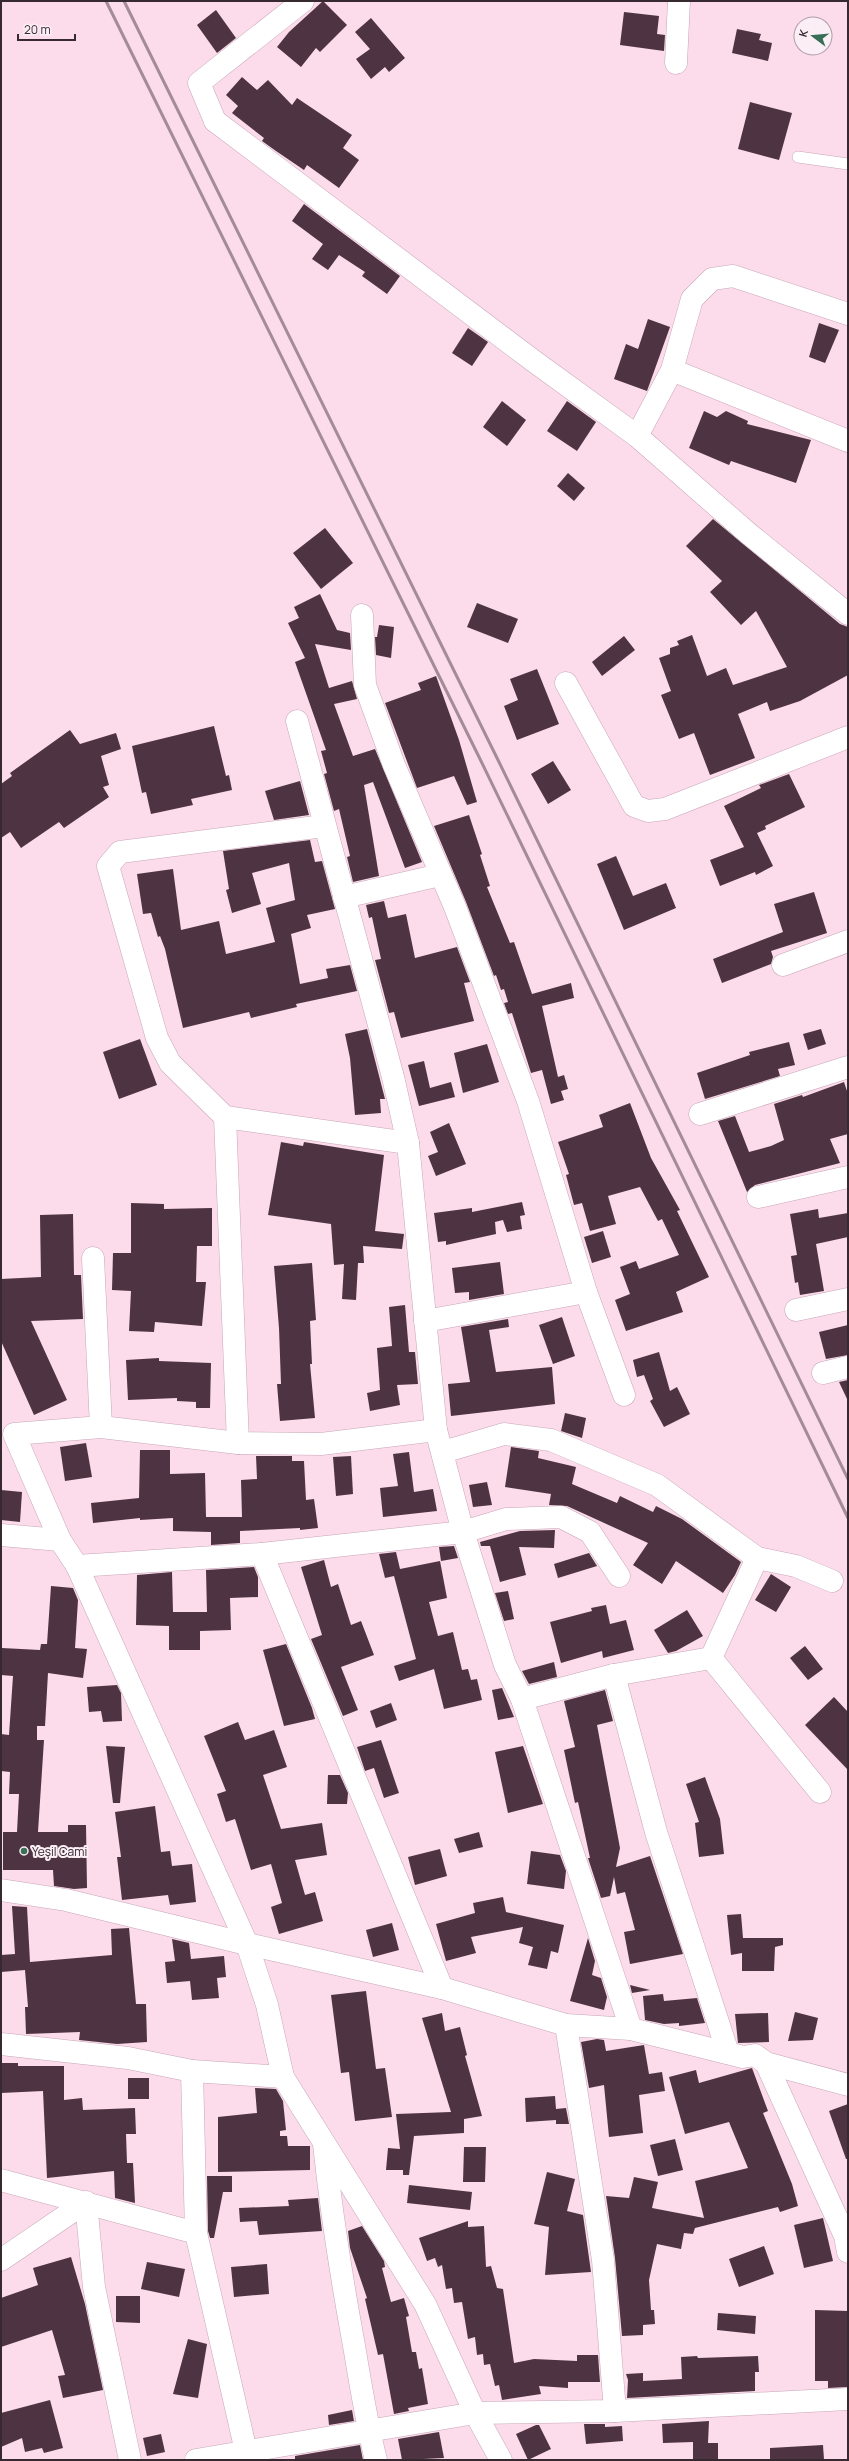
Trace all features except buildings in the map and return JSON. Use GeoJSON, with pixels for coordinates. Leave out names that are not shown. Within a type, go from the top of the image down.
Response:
{"type":"FeatureCollection","features":[{"type":"Feature","properties":{"kind":"street"},"geometry":{"type":"LineString","coordinates":[[303,1],[199,83],[215,121],[535,362],[637,436],[749,534],[848,614]]}},
{"type":"Feature","properties":{"kind":"street"},"geometry":{"type":"LineString","coordinates":[[676,63],[679,1]]}},
{"type":"Feature","properties":{"kind":"street"},"geometry":{"type":"LineString","coordinates":[[637,436],[672,370],[692,299],[712,279],[733,276],[848,314]]}},
{"type":"Feature","properties":{"kind":"street"},"geometry":{"type":"LineString","coordinates":[[672,370],[848,441]]}},
{"type":"Feature","properties":{"kind":"street"},"geometry":{"type":"LineString","coordinates":[[362,615],[365,685],[394,765],[455,907],[528,1101],[586,1292],[624,1395]]}},
{"type":"Feature","properties":{"kind":"street"},"geometry":{"type":"LineString","coordinates":[[566,683],[634,806],[648,811],[665,809],[848,737]]}},
{"type":"Feature","properties":{"kind":"street"},"geometry":{"type":"LineString","coordinates":[[297,721],[324,826],[393,1077],[408,1143],[436,1430],[463,1532],[505,1665],[522,1699],[631,2029]]}},
{"type":"Feature","properties":{"kind":"street"},"geometry":{"type":"LineString","coordinates":[[324,826],[120,852],[108,866],[157,1038],[170,1063],[225,1117],[408,1143]]}},
{"type":"Feature","properties":{"kind":"street"},"geometry":{"type":"LineString","coordinates":[[344,897],[440,875]]}},
{"type":"Feature","properties":{"kind":"street"},"geometry":{"type":"LineString","coordinates":[[783,965],[848,940]]}},
{"type":"Feature","properties":{"kind":"street"},"geometry":{"type":"LineString","coordinates":[[700,1114],[848,1067]]}},
{"type":"Feature","properties":{"kind":"street"},"geometry":{"type":"LineString","coordinates":[[225,1117],[238,1443]]}},
{"type":"Feature","properties":{"kind":"street"},"geometry":{"type":"LineString","coordinates":[[758,1197],[848,1177]]}},
{"type":"Feature","properties":{"kind":"street"},"geometry":{"type":"LineString","coordinates":[[93,1258],[101,1427]]}},
{"type":"Feature","properties":{"kind":"street"},"geometry":{"type":"LineString","coordinates":[[425,1321],[586,1292]]}},
{"type":"Feature","properties":{"kind":"street"},"geometry":{"type":"LineString","coordinates":[[796,1310],[848,1299]]}},
{"type":"Feature","properties":{"kind":"street"},"geometry":{"type":"LineString","coordinates":[[822,1373],[848,1367]]}},
{"type":"Feature","properties":{"kind":"street"},"geometry":{"type":"LineString","coordinates":[[436,1430],[321,1444],[238,1443],[101,1427],[14,1434],[60,1540],[78,1566],[248,1944],[267,2005],[283,2077],[425,2304],[475,2413],[501,2460]]}},
{"type":"Feature","properties":{"kind":"street"},"geometry":{"type":"LineString","coordinates":[[443,1452],[504,1434],[551,1440],[657,1485],[757,1558],[796,1566],[832,1581]]}},
{"type":"Feature","properties":{"kind":"street"},"geometry":{"type":"LineString","coordinates":[[78,1566],[262,1554],[463,1532],[506,1519],[561,1517],[590,1532],[619,1576]]}},
{"type":"Feature","properties":{"kind":"street"},"geometry":{"type":"LineString","coordinates":[[1,1535],[60,1540]]}},
{"type":"Feature","properties":{"kind":"street"},"geometry":{"type":"LineString","coordinates":[[262,1554],[442,1988]]}},
{"type":"Feature","properties":{"kind":"street"},"geometry":{"type":"LineString","coordinates":[[711,1658],[757,1558]]}},
{"type":"Feature","properties":{"kind":"street"},"geometry":{"type":"LineString","coordinates":[[522,1699],[614,1675],[711,1658]]}},
{"type":"Feature","properties":{"kind":"street"},"geometry":{"type":"LineString","coordinates":[[711,1658],[820,1792]]}},
{"type":"Feature","properties":{"kind":"street"},"geometry":{"type":"LineString","coordinates":[[614,1675],[656,1832],[728,2053]]}},
{"type":"Feature","properties":{"kind":"street"},"geometry":{"type":"LineString","coordinates":[[1,1890],[66,1900],[248,1944],[442,1988],[566,2025],[631,2029],[743,2057],[755,2055],[766,2063],[848,2085]]}},
{"type":"Feature","properties":{"kind":"street"},"geometry":{"type":"LineString","coordinates":[[566,2025],[603,2260],[615,2411]]}},
{"type":"Feature","properties":{"kind":"street"},"geometry":{"type":"LineString","coordinates":[[1,2044],[128,2058],[192,2071],[283,2077]]}},
{"type":"Feature","properties":{"kind":"street"},"geometry":{"type":"LineString","coordinates":[[766,2063],[845,2236],[848,2252]]}},
{"type":"Feature","properties":{"kind":"street"},"geometry":{"type":"LineString","coordinates":[[192,2071],[196,2232],[247,2456]]}},
{"type":"Feature","properties":{"kind":"street"},"geometry":{"type":"LineString","coordinates":[[323,2139],[331,2211],[369,2432],[376,2460]]}},
{"type":"Feature","properties":{"kind":"street"},"geometry":{"type":"LineString","coordinates":[[1,2180],[196,2232]]}},
{"type":"Feature","properties":{"kind":"street"},"geometry":{"type":"LineString","coordinates":[[1,2260],[86,2202]]}},
{"type":"Feature","properties":{"kind":"street"},"geometry":{"type":"LineString","coordinates":[[86,2202],[94,2287],[130,2460]]}},
{"type":"Feature","properties":{"kind":"street"},"geometry":{"type":"LineString","coordinates":[[196,2460],[247,2456],[475,2413],[615,2411],[848,2399]]}},
{"type":"Feature","properties":{"kind":"lane"},"geometry":{"type":"LineString","coordinates":[[798,157],[848,164]]}},
{"type":"Feature","properties":{"kind":"railway"},"geometry":{"type":"LineString","coordinates":[[106,1],[480,759],[848,1518]]}},
{"type":"Feature","properties":{"kind":"railway"},"geometry":{"type":"LineString","coordinates":[[124,1],[499,762],[848,1479]]}},
{"type":"Feature","properties":{"kind":"place","name":"Yeşil Cami"},"geometry":{"type":"Point","coordinates":[24,1851]}}]}
